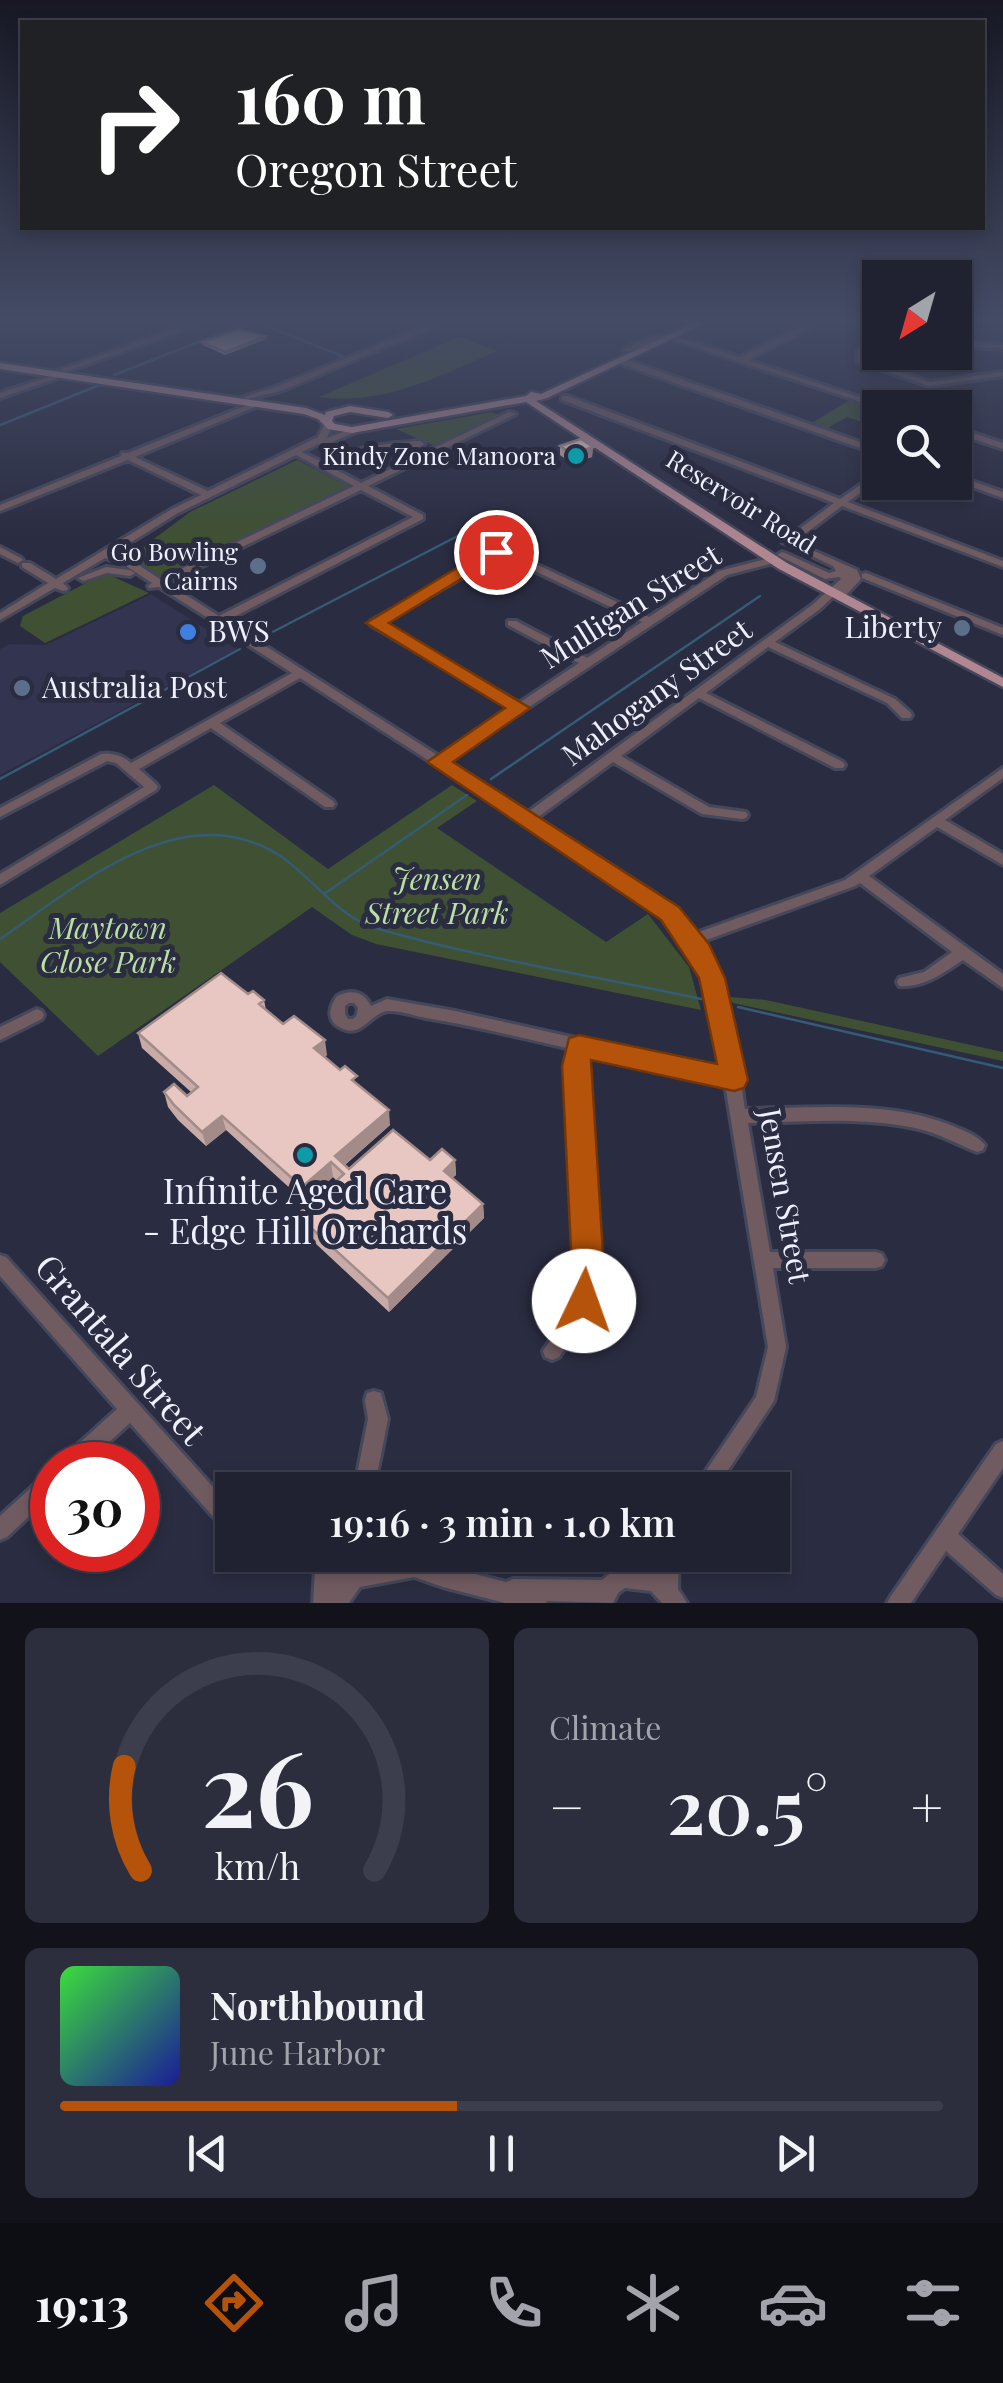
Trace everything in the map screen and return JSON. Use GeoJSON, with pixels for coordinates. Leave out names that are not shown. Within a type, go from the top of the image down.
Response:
{"type":"FeatureCollection","features":[{"type":"Feature","properties":{"kind":"main road"},"geometry":{"type":"LineString","coordinates":[[172,394],[232,406],[258,404],[309,411],[327,423],[364,427],[501,406],[540,394]]}},
{"type":"Feature","properties":{"kind":"main road"},"geometry":{"type":"LineString","coordinates":[[230,394],[275,394],[350,410],[409,413],[563,394]]}},
{"type":"Feature","properties":{"kind":"main road"},"geometry":{"type":"LineString","coordinates":[[553,409],[550,401],[563,394]]}},
{"type":"Feature","properties":{"kind":"main road","name":"Reservoir Road"},"geometry":{"type":"LineString","coordinates":[[532,398],[768,558]]}},
{"type":"Feature","properties":{"kind":"main road","name":"Reservoir Road"},"geometry":{"type":"LineString","coordinates":[[532,398],[768,558],[1003,672]]}},
{"type":"Feature","properties":{"kind":"main road"},"geometry":{"type":"LineString","coordinates":[[501,406],[534,408],[578,432]]}},
{"type":"Feature","properties":{"kind":"main road"},"geometry":{"type":"LineString","coordinates":[[327,423],[330,414],[350,410]]}},
{"type":"Feature","properties":{"kind":"main road"},"geometry":{"type":"LineString","coordinates":[[364,427],[372,418],[365,412]]}},
{"type":"Feature","properties":{"kind":"main road","name":"Reservoir Road"},"geometry":{"type":"LineString","coordinates":[[838,592],[1003,683]]}},
{"type":"Feature","properties":{"kind":"street"},"geometry":{"type":"LineString","coordinates":[[563,394],[1003,564]]}},
{"type":"Feature","properties":{"kind":"street"},"geometry":{"type":"LineString","coordinates":[[714,394],[862,446]]}},
{"type":"Feature","properties":{"kind":"street"},"geometry":{"type":"LineString","coordinates":[[0,508],[232,406]]}},
{"type":"Feature","properties":{"kind":"street"},"geometry":{"type":"LineString","coordinates":[[156,584],[512,414]]}},
{"type":"Feature","properties":{"kind":"street"},"geometry":{"type":"LineString","coordinates":[[298,453],[325,437],[327,423]]}},
{"type":"Feature","properties":{"kind":"street"},"geometry":{"type":"LineString","coordinates":[[0,620],[62,587],[194,502],[364,427]]}},
{"type":"Feature","properties":{"kind":"street"},"geometry":{"type":"LineString","coordinates":[[972,436],[1003,446]]}},
{"type":"Feature","properties":{"kind":"street"},"geometry":{"type":"LineString","coordinates":[[408,438],[436,451]]}},
{"type":"Feature","properties":{"kind":"street"},"geometry":{"type":"LineString","coordinates":[[328,468],[342,456],[374,446],[420,444]]}},
{"type":"Feature","properties":{"kind":"street"},"geometry":{"type":"LineString","coordinates":[[215,622],[420,517],[298,453]]}},
{"type":"Feature","properties":{"kind":"street"},"geometry":{"type":"LineString","coordinates":[[124,455],[208,496]]}},
{"type":"Feature","properties":{"kind":"street"},"geometry":{"type":"LineString","coordinates":[[972,484],[1003,495]]}},
{"type":"Feature","properties":{"kind":"street"},"geometry":{"type":"LineString","coordinates":[[838,592],[846,579],[839,568],[787,543],[862,487]]}},
{"type":"Feature","properties":{"kind":"street"},"geometry":{"type":"LineString","coordinates":[[62,587],[106,570],[129,568],[130,552],[194,502]]}},
{"type":"Feature","properties":{"kind":"street"},"geometry":{"type":"LineString","coordinates":[[83,578],[154,531]]}},
{"type":"Feature","properties":{"kind":"street"},"geometry":{"type":"LineString","coordinates":[[520,708],[376,623],[501,550],[650,622]]}},
{"type":"Feature","properties":{"kind":"street"},"geometry":{"type":"LineString","coordinates":[[1,551],[62,587]]}},
{"type":"Feature","properties":{"kind":"street","name":"Jensen Street"},"geometry":{"type":"LineString","coordinates":[[110,557],[651,897],[692,940],[716,989],[776,1332],[772,1382],[758,1413],[715,1472]]}},
{"type":"Feature","properties":{"kind":"street"},"geometry":{"type":"LineString","coordinates":[[768,558],[829,577],[839,568]]}},
{"type":"Feature","properties":{"kind":"street","name":"Mulligan Street"},"geometry":{"type":"LineString","coordinates":[[438,762],[723,573],[768,558]]}},
{"type":"Feature","properties":{"kind":"street"},"geometry":{"type":"LineString","coordinates":[[866,576],[1003,632]]}},
{"type":"Feature","properties":{"kind":"street","name":"Mahogany Street"},"geometry":{"type":"LineString","coordinates":[[527,819],[838,592]]}},
{"type":"Feature","properties":{"kind":"street"},"geometry":{"type":"LineString","coordinates":[[512,624],[587,663]]}},
{"type":"Feature","properties":{"kind":"street"},"geometry":{"type":"LineString","coordinates":[[767,643],[891,701],[906,714]]}},
{"type":"Feature","properties":{"kind":"street"},"geometry":{"type":"LineString","coordinates":[[132,768],[298,674]]}},
{"type":"Feature","properties":{"kind":"street"},"geometry":{"type":"LineString","coordinates":[[698,693],[839,766]]}},
{"type":"Feature","properties":{"kind":"street"},"geometry":{"type":"LineString","coordinates":[[212,723],[329,804]]}},
{"type":"Feature","properties":{"kind":"street"},"geometry":{"type":"LineString","coordinates":[[612,756],[706,810],[742,815]]}},
{"type":"Feature","properties":{"kind":"street"},"geometry":{"type":"LineString","coordinates":[[0,813],[98,758],[116,758],[150,783],[149,792],[0,880]]}},
{"type":"Feature","properties":{"kind":"street"},"geometry":{"type":"LineString","coordinates":[[692,940],[862,876],[1003,772]]}},
{"type":"Feature","properties":{"kind":"street"},"geometry":{"type":"LineString","coordinates":[[937,820],[1003,860]]}},
{"type":"Feature","properties":{"kind":"street"},"geometry":{"type":"LineString","coordinates":[[862,876],[1003,982]]}},
{"type":"Feature","properties":{"kind":"street"},"geometry":{"type":"LineString","coordinates":[[904,982],[928,976],[963,952]]}},
{"type":"Feature","properties":{"kind":"street"},"geometry":{"type":"LineString","coordinates":[[387,1005],[352,1024],[336,1018],[338,1004],[356,999],[387,1005],[579,1046],[734,1080]]}},
{"type":"Feature","properties":{"kind":"street"},"geometry":{"type":"LineString","coordinates":[[356,999],[364,1003],[366,1014]]}},
{"type":"Feature","properties":{"kind":"street"},"geometry":{"type":"LineString","coordinates":[[0,1034],[38,1015]]}},
{"type":"Feature","properties":{"kind":"street"},"geometry":{"type":"LineString","coordinates":[[552,1351],[578,1316],[587,1288],[579,1046]]}},
{"type":"Feature","properties":{"kind":"street"},"geometry":{"type":"LineString","coordinates":[[739,1116],[898,1117],[951,1130],[977,1145]]}},
{"type":"Feature","properties":{"kind":"street"},"geometry":{"type":"LineString","coordinates":[[764,1260],[876,1260]]}},
{"type":"Feature","properties":{"kind":"street","name":"Grantala Street"},"geometry":{"type":"LineString","coordinates":[[0,1264],[215,1504]]}},
{"type":"Feature","properties":{"kind":"street"},"geometry":{"type":"LineString","coordinates":[[366,1472],[378,1419],[374,1400]]}},
{"type":"Feature","properties":{"kind":"street"},"geometry":{"type":"LineString","coordinates":[[96,1442],[129,1412]]}},
{"type":"Feature","properties":{"kind":"street"},"geometry":{"type":"LineString","coordinates":[[898,1603],[1003,1451]]}},
{"type":"Feature","properties":{"kind":"street"},"geometry":{"type":"LineString","coordinates":[[0,1530],[30,1502]]}},
{"type":"Feature","properties":{"kind":"street"},"geometry":{"type":"LineString","coordinates":[[946,1537],[1003,1588]]}},
{"type":"Feature","properties":{"kind":"street"},"geometry":{"type":"LineString","coordinates":[[319,1572],[324,1603]]}},
{"type":"Feature","properties":{"kind":"street"},"geometry":{"type":"LineString","coordinates":[[328,1572],[339,1582],[391,1572]]}},
{"type":"Feature","properties":{"kind":"street"},"geometry":{"type":"LineString","coordinates":[[336,1603],[360,1572]]}},
{"type":"Feature","properties":{"kind":"street"},"geometry":{"type":"LineString","coordinates":[[429,1572],[505,1590],[536,1603]]}},
{"type":"Feature","properties":{"kind":"street"},"geometry":{"type":"LineString","coordinates":[[610,1591],[631,1572]]}},
{"type":"Feature","properties":{"kind":"street"},"geometry":{"type":"LineString","coordinates":[[671,1572],[675,1597]]}},
{"type":"Feature","properties":{"kind":"street"},"geometry":{"type":"LineString","coordinates":[[505,1590],[610,1591],[650,1578],[675,1597]]}},
{"type":"Feature","properties":{"kind":"shaded area"},"geometry":{"type":"Polygon","coordinates":[[[151,594],[237,649],[0,775],[0,649],[10,644],[46,645],[151,594]]]}},
{"type":"Feature","properties":{"kind":"green space"},"geometry":{"type":"Polygon","coordinates":[[[326,394],[384,394],[343,399],[319,397],[326,394]]]}},
{"type":"Feature","properties":{"kind":"green space"},"geometry":{"type":"Polygon","coordinates":[[[855,397],[862,400],[862,422],[847,417],[829,427],[828,434],[807,426],[855,397]]]}},
{"type":"Feature","properties":{"kind":"green space"},"geometry":{"type":"Polygon","coordinates":[[[492,412],[500,416],[435,446],[396,429],[492,412]]]}},
{"type":"Feature","properties":{"kind":"green space"},"geometry":{"type":"Polygon","coordinates":[[[297,460],[351,487],[164,576],[156,576],[132,561],[135,553],[190,512],[297,460]]]}},
{"type":"Feature","properties":{"kind":"green space"},"geometry":{"type":"Polygon","coordinates":[[[105,573],[149,593],[45,643],[20,626],[23,616],[105,573]]]}},
{"type":"Feature","properties":{"kind":"green space","name":"Maytown Close Park"},"geometry":{"type":"Polygon","coordinates":[[[214,785],[328,869],[452,785],[477,801],[437,828],[606,942],[648,914],[689,967],[701,1010],[376,944],[352,935],[312,907],[98,1056],[0,962],[0,913],[214,785]]]}},
{"type":"Feature","properties":{"kind":"green space"},"geometry":{"type":"Polygon","coordinates":[[[729,997],[766,1000],[1003,1052],[1003,1061],[733,1003],[729,997]]]}},
{"type":"Feature","properties":{"kind":"building"},"geometry":{"type":"Polygon","coordinates":[[[581,439],[593,447],[572,454],[560,446],[581,439]]]}},
{"type":"Feature","properties":{"kind":"building","name":"Infinite Aged Care - Edge Hill Orchards"},"geometry":{"type":"Polygon","coordinates":[[[221,973],[248,994],[253,991],[264,1000],[259,1004],[283,1024],[294,1016],[325,1040],[314,1048],[340,1070],[345,1066],[357,1076],[352,1080],[389,1110],[335,1156],[349,1169],[393,1130],[430,1160],[442,1149],[455,1160],[444,1171],[483,1204],[388,1298],[297,1215],[344,1174],[331,1162],[302,1187],[222,1116],[202,1132],[164,1092],[174,1084],[187,1096],[198,1087],[138,1033],[221,973]]]}},
{"type":"Feature","properties":{"kind":"waterway"},"geometry":{"type":"LineString","coordinates":[[0,425],[78,394]]}},
{"type":"Feature","properties":{"kind":"waterway"},"geometry":{"type":"LineString","coordinates":[[263,637],[500,514]]}},
{"type":"Feature","properties":{"kind":"waterway"},"geometry":{"type":"LineString","coordinates":[[491,779],[760,596]]}},
{"type":"Feature","properties":{"kind":"waterway"},"geometry":{"type":"LineString","coordinates":[[0,779],[240,649]]}},
{"type":"Feature","properties":{"kind":"waterway"},"geometry":{"type":"LineString","coordinates":[[324,894],[467,795]]}},
{"type":"Feature","properties":{"kind":"waterway"},"geometry":{"type":"LineString","coordinates":[[0,939],[62,895],[132,854],[168,841],[205,835],[242,839],[279,855],[337,906],[375,928],[495,958],[701,999]]}},
{"type":"Feature","properties":{"kind":"waterway"},"geometry":{"type":"LineString","coordinates":[[738,1007],[1003,1068]]}},
{"type":"Feature","properties":{"kind":"place","name":"Kindy Zone Manoora"},"geometry":{"type":"Point","coordinates":[576,456]}},
{"type":"Feature","properties":{"kind":"place","name":"Go Bowling Cairns"},"geometry":{"type":"Point","coordinates":[258,566]}},
{"type":"Feature","properties":{"kind":"place","name":"Liberty"},"geometry":{"type":"Point","coordinates":[962,628]}},
{"type":"Feature","properties":{"kind":"place","name":"BWS"},"geometry":{"type":"Point","coordinates":[188,632]}},
{"type":"Feature","properties":{"kind":"place","name":"Australia Post"},"geometry":{"type":"Point","coordinates":[22,688]}},
{"type":"Feature","properties":{"kind":"place","name":"Infinite Aged Care - Edge Hill Orchards"},"geometry":{"type":"Point","coordinates":[305,1155]}},
{"type":"Feature","properties":{"kind":"route"},"geometry":{"type":"LineString","coordinates":[[496,552],[383,615],[376,623],[520,708],[438,762],[651,897],[681,925],[700,951],[712,978],[734,1080],[579,1046],[576,1066],[588,1270],[584,1301]]}},
{"type":"Feature","properties":{"kind":"park label","name":"Jensen Street Park"},"geometry":{"type":"Point","coordinates":[437,897]}}]}
